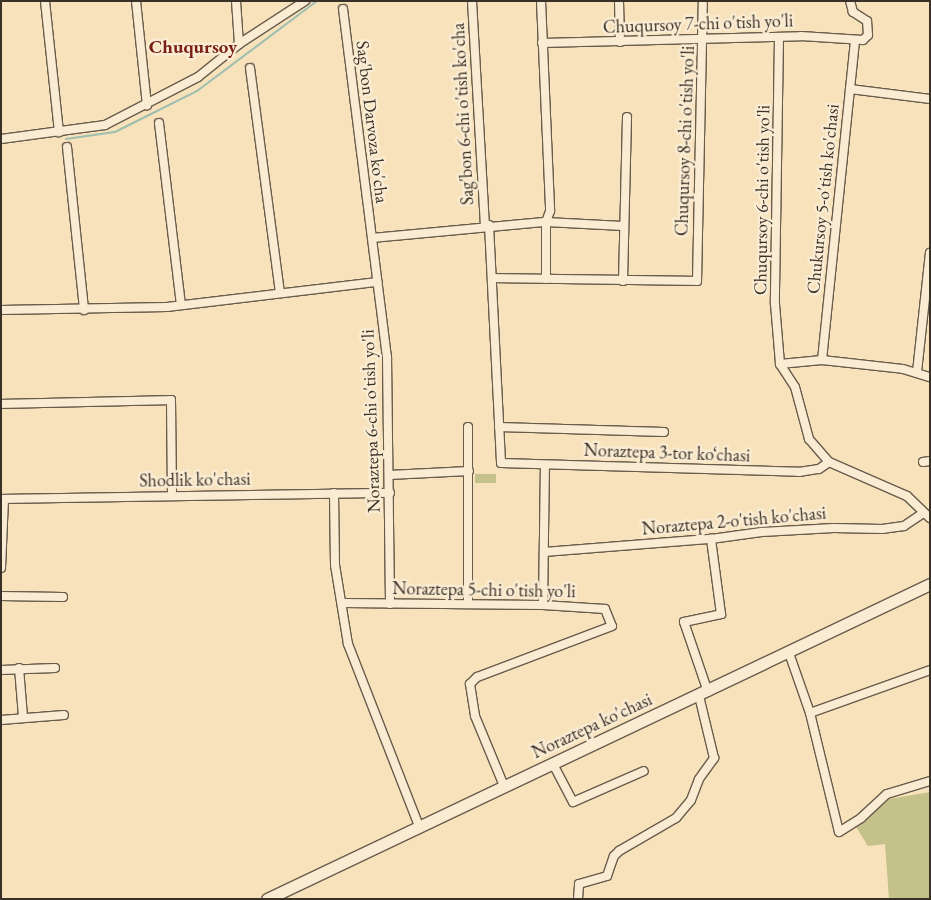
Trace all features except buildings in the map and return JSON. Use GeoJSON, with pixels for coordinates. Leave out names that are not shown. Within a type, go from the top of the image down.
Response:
{"type":"FeatureCollection","features":[{"type":"Feature","properties":{"kind":"main road","name":"Noraztepa ko'chasi"},"geometry":{"type":"LineString","coordinates":[[267,899],[790,653],[930,584]]}},
{"type":"Feature","properties":{"kind":"street"},"geometry":{"type":"LineString","coordinates":[[45,1],[59,132]]}},
{"type":"Feature","properties":{"kind":"street"},"geometry":{"type":"LineString","coordinates":[[136,1],[147,105]]}},
{"type":"Feature","properties":{"kind":"street"},"geometry":{"type":"LineString","coordinates":[[236,1],[240,44]]}},
{"type":"Feature","properties":{"kind":"street"},"geometry":{"type":"LineString","coordinates":[[1,139],[104,125],[147,105],[198,77],[240,44],[305,1]]}},
{"type":"Feature","properties":{"kind":"street","name":"Sag'bon 6-chi o'tish ko'cha"},"geometry":{"type":"LineString","coordinates":[[472,1],[487,225],[493,278],[501,463]]}},
{"type":"Feature","properties":{"kind":"street"},"geometry":{"type":"LineString","coordinates":[[541,1],[550,211],[546,222],[546,279]]}},
{"type":"Feature","properties":{"kind":"street"},"geometry":{"type":"LineString","coordinates":[[620,1],[620,42]]}},
{"type":"Feature","properties":{"kind":"street","name":"Chuqursoy 8-chi o'tish yo'li"},"geometry":{"type":"LineString","coordinates":[[623,281],[697,281],[703,1]]}},
{"type":"Feature","properties":{"kind":"street"},"geometry":{"type":"LineString","coordinates":[[850,1],[853,12],[865,18],[868,30],[866,38],[855,42]]}},
{"type":"Feature","properties":{"kind":"street","name":"Sag'bon Darvoza ko'cha"},"geometry":{"type":"LineString","coordinates":[[343,9],[372,238]]}},
{"type":"Feature","properties":{"kind":"street","name":"Chuqursoy 7-chi o'tish yo'li"},"geometry":{"type":"LineString","coordinates":[[542,43],[703,41],[779,37],[829,37],[855,42]]}},
{"type":"Feature","properties":{"kind":"street","name":"Chuqursoy 6-chi o'tish yo'li"},"geometry":{"type":"LineString","coordinates":[[779,37],[775,304],[780,364]]}},
{"type":"Feature","properties":{"kind":"street","name":"Chukursoy 5-o'tish ko'chasi"},"geometry":{"type":"LineString","coordinates":[[822,360],[855,42]]}},
{"type":"Feature","properties":{"kind":"street"},"geometry":{"type":"LineString","coordinates":[[250,68],[280,293]]}},
{"type":"Feature","properties":{"kind":"street"},"geometry":{"type":"LineString","coordinates":[[850,89],[930,99]]}},
{"type":"Feature","properties":{"kind":"street"},"geometry":{"type":"LineString","coordinates":[[493,278],[623,281],[627,117]]}},
{"type":"Feature","properties":{"kind":"street"},"geometry":{"type":"LineString","coordinates":[[159,123],[181,305]]}},
{"type":"Feature","properties":{"kind":"street"},"geometry":{"type":"LineString","coordinates":[[67,147],[84,310]]}},
{"type":"Feature","properties":{"kind":"street"},"geometry":{"type":"LineString","coordinates":[[372,238],[487,225],[546,222],[623,226]]}},
{"type":"Feature","properties":{"kind":"street","name":"Noraztepa 6-chi o'tish yo'li"},"geometry":{"type":"LineString","coordinates":[[372,238],[387,357],[390,604]]}},
{"type":"Feature","properties":{"kind":"street"},"geometry":{"type":"LineString","coordinates":[[918,372],[930,253]]}},
{"type":"Feature","properties":{"kind":"street"},"geometry":{"type":"LineString","coordinates":[[1,310],[84,310],[181,305],[378,282]]}},
{"type":"Feature","properties":{"kind":"street"},"geometry":{"type":"LineString","coordinates":[[930,377],[918,372],[822,360],[780,364],[795,387],[809,439],[829,462],[907,496],[930,518]]}},
{"type":"Feature","properties":{"kind":"street"},"geometry":{"type":"LineString","coordinates":[[1,404],[171,400],[172,495]]}},
{"type":"Feature","properties":{"kind":"street"},"geometry":{"type":"LineString","coordinates":[[468,427],[468,604]]}},
{"type":"Feature","properties":{"kind":"street"},"geometry":{"type":"LineString","coordinates":[[499,428],[664,432]]}},
{"type":"Feature","properties":{"kind":"street","name":"Noraztepa 3-tor ko‘chasi"},"geometry":{"type":"LineString","coordinates":[[501,463],[800,472],[819,468],[829,462]]}},
{"type":"Feature","properties":{"kind":"street"},"geometry":{"type":"LineString","coordinates":[[543,605],[545,465]]}},
{"type":"Feature","properties":{"kind":"street"},"geometry":{"type":"LineString","coordinates":[[389,475],[469,471]]}},
{"type":"Feature","properties":{"kind":"street"},"geometry":{"type":"LineString","coordinates":[[334,494],[335,564],[344,603],[348,644],[419,826]]}},
{"type":"Feature","properties":{"kind":"street","name":"Shodlik ko'chasi"},"geometry":{"type":"LineString","coordinates":[[3,499],[172,495],[390,494]]}},
{"type":"Feature","properties":{"kind":"street"},"geometry":{"type":"LineString","coordinates":[[1,568],[3,499]]}},
{"type":"Feature","properties":{"kind":"street","name":"Noraztepa 2-o'tish ko'chasi"},"geometry":{"type":"LineString","coordinates":[[544,552],[711,539],[797,530],[882,529],[904,526],[923,513]]}},
{"type":"Feature","properties":{"kind":"street"},"geometry":{"type":"LineString","coordinates":[[578,899],[579,884],[609,875],[614,856],[619,851],[655,832],[685,808],[699,779],[713,760],[703,694],[684,622],[721,614],[711,539]]}},
{"type":"Feature","properties":{"kind":"street"},"geometry":{"type":"LineString","coordinates":[[1,596],[62,597]]}},
{"type":"Feature","properties":{"kind":"street","name":"Noraztepa 5-chi o'tish yo'li"},"geometry":{"type":"LineString","coordinates":[[344,603],[543,605],[602,608],[612,626],[477,677],[470,684],[475,716],[504,786]]}},
{"type":"Feature","properties":{"kind":"street"},"geometry":{"type":"LineString","coordinates":[[790,653],[810,713],[838,832],[861,818],[887,794],[930,781]]}},
{"type":"Feature","properties":{"kind":"street"},"geometry":{"type":"LineString","coordinates":[[19,668],[23,717]]}},
{"type":"Feature","properties":{"kind":"street"},"geometry":{"type":"LineString","coordinates":[[1,670],[56,668]]}},
{"type":"Feature","properties":{"kind":"street"},"geometry":{"type":"LineString","coordinates":[[810,713],[930,670]]}},
{"type":"Feature","properties":{"kind":"street"},"geometry":{"type":"LineString","coordinates":[[1,720],[64,715]]}},
{"type":"Feature","properties":{"kind":"street"},"geometry":{"type":"LineString","coordinates":[[553,764],[573,802],[644,771]]}},
{"type":"Feature","properties":{"kind":"shaded area"},"geometry":{"type":"Polygon","coordinates":[[[475,474],[496,474],[496,483],[475,483],[475,474]]]}},
{"type":"Feature","properties":{"kind":"shaded area"},"geometry":{"type":"Polygon","coordinates":[[[930,792],[930,899],[889,899],[885,844],[868,846],[856,827],[889,799],[930,792]]]}},
{"type":"Feature","properties":{"kind":"waterway"},"geometry":{"type":"LineString","coordinates":[[66,139],[115,132],[197,91],[317,1]]}},
{"type":"Feature","properties":{"kind":"district","name":"Chuqursoy"},"geometry":{"type":"Point","coordinates":[193,47]}}]}
